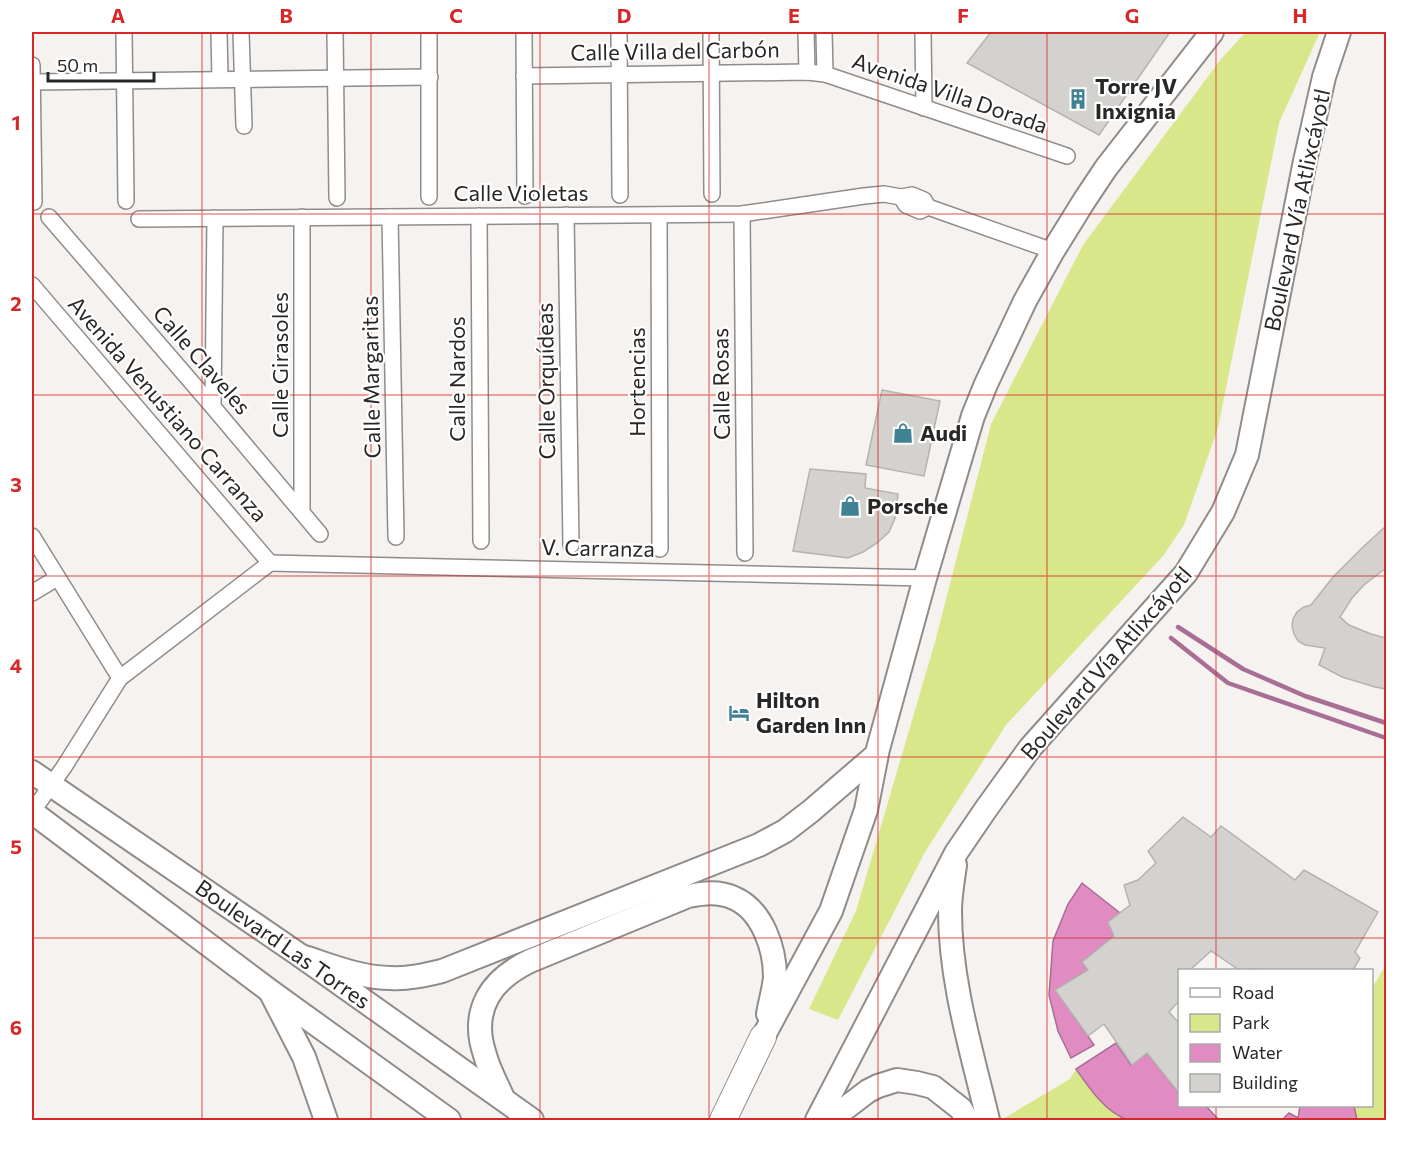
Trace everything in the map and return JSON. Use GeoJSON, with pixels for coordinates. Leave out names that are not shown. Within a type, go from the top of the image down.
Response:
{"type":"FeatureCollection","features":[{"type":"Feature","properties":{"kind":"main road"},"geometry":{"type":"LineString","coordinates":[[723,1120],[763,1037],[831,910],[866,810],[876,755],[973,416],[1012,327],[1053,251],[1106,168],[1212,32]]}},
{"type":"Feature","properties":{"kind":"main road","name":"Boulevard Vía Atlixcáyotl"},"geometry":{"type":"LineString","coordinates":[[816,1120],[956,853],[1030,748],[1186,573],[1230,498],[1247,455],[1305,161],[1324,77],[1339,32]]}},
{"type":"Feature","properties":{"kind":"main road"},"geometry":{"type":"LineString","coordinates":[[301,956],[361,975],[391,978],[416,977],[442,971],[759,845],[785,831],[811,811],[876,755]]}},
{"type":"Feature","properties":{"kind":"main road","name":"Boulevard Las Torres"},"geometry":{"type":"LineString","coordinates":[[32,772],[301,956],[532,1120]]}},
{"type":"Feature","properties":{"kind":"main road","name":"Boulevard Las Torres"},"geometry":{"type":"LineString","coordinates":[[32,812],[270,991],[449,1120]]}},
{"type":"Feature","properties":{"kind":"main road"},"geometry":{"type":"LineString","coordinates":[[956,853],[950,910],[952,953],[961,1006],[988,1120]]}},
{"type":"Feature","properties":{"kind":"main road"},"geometry":{"type":"LineString","coordinates":[[504,1100],[484,1054],[480,1038],[480,1020],[484,1004],[502,977],[530,961],[688,896],[718,893],[734,898],[748,907],[758,919],[771,947],[775,978],[763,1037]]}},
{"type":"Feature","properties":{"kind":"main road"},"geometry":{"type":"LineString","coordinates":[[270,991],[304,1056],[326,1120]]}},
{"type":"Feature","properties":{"kind":"main road"},"geometry":{"type":"LineString","coordinates":[[831,1120],[868,1091],[897,1080],[933,1087],[961,1109],[967,1120]]}},
{"type":"Feature","properties":{"kind":"street"},"geometry":{"type":"LineString","coordinates":[[124,32],[126,201]]}},
{"type":"Feature","properties":{"kind":"street"},"geometry":{"type":"LineString","coordinates":[[219,32],[220,80]]}},
{"type":"Feature","properties":{"kind":"street"},"geometry":{"type":"LineString","coordinates":[[241,32],[244,126]]}},
{"type":"Feature","properties":{"kind":"street"},"geometry":{"type":"LineString","coordinates":[[335,32],[337,198]]}},
{"type":"Feature","properties":{"kind":"street"},"geometry":{"type":"LineString","coordinates":[[429,32],[429,197]]}},
{"type":"Feature","properties":{"kind":"street"},"geometry":{"type":"LineString","coordinates":[[524,32],[525,196]]}},
{"type":"Feature","properties":{"kind":"street"},"geometry":{"type":"LineString","coordinates":[[619,32],[620,195]]}},
{"type":"Feature","properties":{"kind":"street"},"geometry":{"type":"LineString","coordinates":[[711,32],[712,194]]}},
{"type":"Feature","properties":{"kind":"street"},"geometry":{"type":"LineString","coordinates":[[806,32],[807,72]]}},
{"type":"Feature","properties":{"kind":"street","name":"Avenida Villa Dorada"},"geometry":{"type":"LineString","coordinates":[[824,32],[825,74],[1067,156]]}},
{"type":"Feature","properties":{"kind":"street"},"geometry":{"type":"LineString","coordinates":[[923,32],[924,108]]}},
{"type":"Feature","properties":{"kind":"street"},"geometry":{"type":"LineString","coordinates":[[32,65],[34,202]]}},
{"type":"Feature","properties":{"kind":"street","name":"Calle Villa del Carbón"},"geometry":{"type":"LineString","coordinates":[[524,76],[807,72],[825,74]]}},
{"type":"Feature","properties":{"kind":"street"},"geometry":{"type":"LineString","coordinates":[[32,82],[430,77]]}},
{"type":"Feature","properties":{"kind":"street","name":"Calle Violetas"},"geometry":{"type":"LineString","coordinates":[[139,219],[742,214],[884,194],[901,197],[912,195],[924,200],[928,207],[1053,251]]}},
{"type":"Feature","properties":{"kind":"street","name":"Calle Rosas"},"geometry":{"type":"LineString","coordinates":[[742,214],[745,553]]}},
{"type":"Feature","properties":{"kind":"street","name":"Calle Orquídeas"},"geometry":{"type":"LineString","coordinates":[[566,215],[571,545]]}},
{"type":"Feature","properties":{"kind":"street","name":"Hortencias"},"geometry":{"type":"LineString","coordinates":[[659,215],[660,549]]}},
{"type":"Feature","properties":{"kind":"street","name":"Calle Nardos"},"geometry":{"type":"LineString","coordinates":[[478,216],[480,541]]}},
{"type":"Feature","properties":{"kind":"street","name":"Calle Claveles"},"geometry":{"type":"LineString","coordinates":[[49,217],[213,406],[320,534]]}},
{"type":"Feature","properties":{"kind":"street","name":"Calle Margaritas"},"geometry":{"type":"LineString","coordinates":[[390,217],[396,537]]}},
{"type":"Feature","properties":{"kind":"street"},"geometry":{"type":"LineString","coordinates":[[213,406],[215,218]]}},
{"type":"Feature","properties":{"kind":"street","name":"Calle Girasoles"},"geometry":{"type":"LineString","coordinates":[[302,218],[302,512]]}},
{"type":"Feature","properties":{"kind":"street","name":"Avenida Venustiano Carranza"},"geometry":{"type":"LineString","coordinates":[[32,285],[270,563]]}},
{"type":"Feature","properties":{"kind":"street"},"geometry":{"type":"LineString","coordinates":[[32,537],[120,678]]}},
{"type":"Feature","properties":{"kind":"street"},"geometry":{"type":"LineString","coordinates":[[32,812],[120,678],[270,563]]}},
{"type":"Feature","properties":{"kind":"street","name":"V. Carranza"},"geometry":{"type":"LineString","coordinates":[[270,563],[925,578]]}},
{"type":"Feature","properties":{"kind":"street"},"geometry":{"type":"LineString","coordinates":[[32,593],[57,578]]}},
{"type":"Feature","properties":{"kind":"green space"},"geometry":{"type":"Polygon","coordinates":[[[1246,32],[1320,32],[1279,123],[1218,428],[1184,525],[1163,556],[1006,725],[925,852],[838,1020],[809,1009],[856,911],[935,642],[991,424],[1083,245],[1221,59],[1246,32]]]}},
{"type":"Feature","properties":{"kind":"green space"},"geometry":{"type":"Polygon","coordinates":[[[1386,965],[1386,1120],[1357,1120],[1354,1107],[1373,1107],[1373,986],[1386,965]]]}},
{"type":"Feature","properties":{"kind":"green space"},"geometry":{"type":"Polygon","coordinates":[[[1076,1069],[1105,1106],[1128,1120],[1001,1120],[1070,1079],[1076,1069]]]}},
{"type":"Feature","properties":{"kind":"water"},"geometry":{"type":"Polygon","coordinates":[[[1082,883],[1120,913],[1109,922],[1114,936],[1082,962],[1088,970],[1056,990],[1094,1045],[1071,1058],[1058,1031],[1049,995],[1053,941],[1068,904],[1082,883]]]}},
{"type":"Feature","properties":{"kind":"water"},"geometry":{"type":"Polygon","coordinates":[[[1116,1043],[1131,1065],[1147,1053],[1178,1092],[1178,1107],[1207,1107],[1218,1120],[1128,1120],[1105,1106],[1076,1069],[1116,1043]]]}},
{"type":"Feature","properties":{"kind":"water"},"geometry":{"type":"Polygon","coordinates":[[[1300,1107],[1354,1107],[1357,1120],[1282,1120],[1289,1113],[1298,1118],[1300,1107]]]}},
{"type":"Feature","properties":{"kind":"building","name":"Torre JV Inxignia"},"geometry":{"type":"Polygon","coordinates":[[[991,32],[1170,32],[1099,135],[967,63],[991,32]]]}},
{"type":"Feature","properties":{"kind":"building","name":"Audi"},"geometry":{"type":"Polygon","coordinates":[[[882,390],[940,401],[924,476],[866,465],[882,390]]]}},
{"type":"Feature","properties":{"kind":"building","name":"Porsche"},"geometry":{"type":"Polygon","coordinates":[[[810,469],[866,474],[865,488],[898,494],[895,518],[889,532],[863,552],[848,558],[793,551],[810,469]]]}},
{"type":"Feature","properties":{"kind":"building"},"geometry":{"type":"Polygon","coordinates":[[[1386,526],[1386,568],[1364,585],[1340,617],[1349,625],[1386,638],[1386,689],[1342,677],[1319,665],[1325,648],[1305,645],[1298,641],[1292,626],[1297,612],[1311,605],[1333,577],[1386,526]]]}},
{"type":"Feature","properties":{"kind":"building"},"geometry":{"type":"Polygon","coordinates":[[[1183,817],[1211,837],[1221,826],[1295,880],[1304,870],[1378,912],[1355,952],[1360,958],[1354,969],[1238,969],[1211,951],[1191,969],[1178,969],[1178,1002],[1169,1012],[1178,1022],[1178,1092],[1147,1053],[1132,1065],[1104,1024],[1088,1036],[1055,990],[1088,970],[1082,962],[1114,936],[1108,922],[1130,905],[1124,885],[1138,880],[1156,863],[1148,851],[1183,817]]]}},
{"type":"Feature","properties":{"kind":"waterway"},"geometry":{"type":"LineString","coordinates":[[1178,627],[1243,669],[1305,696],[1386,723]]}},
{"type":"Feature","properties":{"kind":"waterway"},"geometry":{"type":"LineString","coordinates":[[1171,638],[1228,683],[1386,738]]}},
{"type":"Feature","properties":{"kind":"place","name":"Torre JV Inxignia"},"geometry":{"type":"Point","coordinates":[1078,99]}},
{"type":"Feature","properties":{"kind":"place","name":"Audi"},"geometry":{"type":"Point","coordinates":[903,433]}},
{"type":"Feature","properties":{"kind":"place","name":"Porsche"},"geometry":{"type":"Point","coordinates":[850,506]}},
{"type":"Feature","properties":{"kind":"place","name":"Hilton Garden Inn"},"geometry":{"type":"Point","coordinates":[739,713]}}]}
